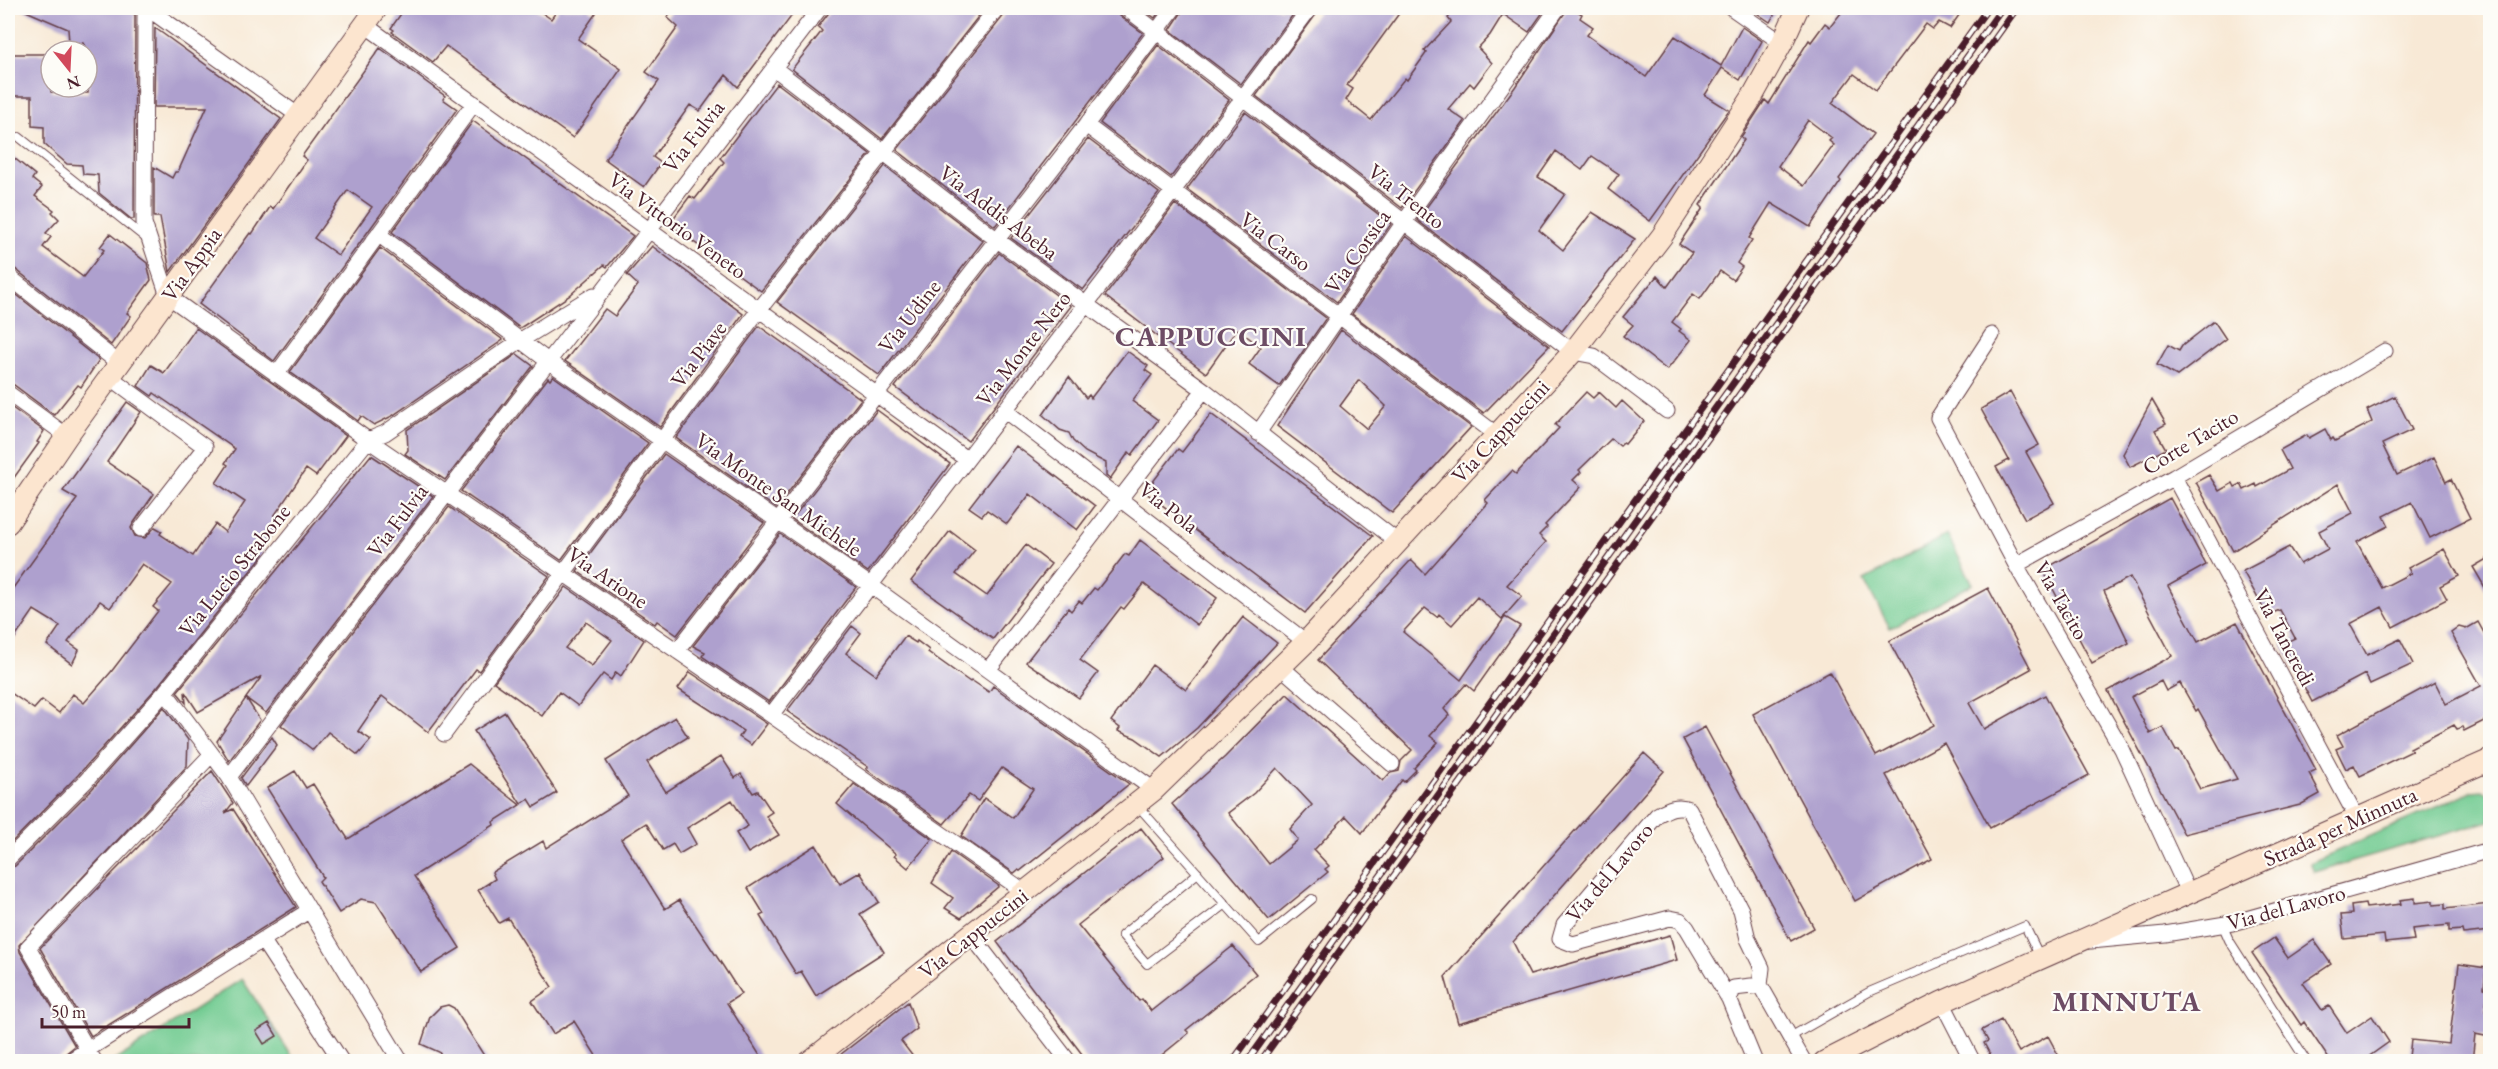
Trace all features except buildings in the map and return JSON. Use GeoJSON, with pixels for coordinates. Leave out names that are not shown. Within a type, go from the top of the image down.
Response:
{"type":"FeatureCollection","features":[{"type":"Feature","properties":{"kind":"street"},"geometry":{"type":"LineString","coordinates":[[146,8],[299,116]]}},
{"type":"Feature","properties":{"kind":"street"},"geometry":{"type":"LineString","coordinates":[[146,8],[144,224],[168,296]]}},
{"type":"Feature","properties":{"kind":"street","name":"Via Appia"},"geometry":{"type":"LineString","coordinates":[[8,521],[377,8]]}},
{"type":"Feature","properties":{"kind":"street","name":"Via Fulvia"},"geometry":{"type":"LineString","coordinates":[[229,777],[601,290],[820,8]]}},
{"type":"Feature","properties":{"kind":"street","name":"Via Piave"},"geometry":{"type":"LineString","coordinates":[[444,734],[758,311],[997,8]]}},
{"type":"Feature","properties":{"kind":"street","name":"Via Trento"},"geometry":{"type":"LineString","coordinates":[[1126,8],[1573,352],[1594,356],[1667,411]]}},
{"type":"Feature","properties":{"kind":"street","name":"Via Udine"},"geometry":{"type":"LineString","coordinates":[[677,651],[1086,125],[1174,8]]}},
{"type":"Feature","properties":{"kind":"street","name":"Via Monte Nero"},"geometry":{"type":"LineString","coordinates":[[771,715],[1173,191],[1310,8]]}},
{"type":"Feature","properties":{"kind":"street","name":"Via Corsica"},"geometry":{"type":"LineString","coordinates":[[1258,433],[1404,222],[1558,8]]}},
{"type":"Feature","properties":{"kind":"street"},"geometry":{"type":"LineString","coordinates":[[1732,8],[1782,43]]}},
{"type":"Feature","properties":{"kind":"street","name":"Via Cappuccini"},"geometry":{"type":"LineString","coordinates":[[809,1062],[1154,790],[1306,642],[1573,352],[1662,237],[1751,99],[1782,43],[1798,8]]}},
{"type":"Feature","properties":{"kind":"street","name":"Via Vittorio Veneto"},"geometry":{"type":"LineString","coordinates":[[364,25],[966,459]]}},
{"type":"Feature","properties":{"kind":"street","name":"Via Addis Abeba"},"geometry":{"type":"LineString","coordinates":[[774,68],[1085,306],[1204,390],[1398,542]]}},
{"type":"Feature","properties":{"kind":"street"},"geometry":{"type":"LineString","coordinates":[[276,375],[474,103]]}},
{"type":"Feature","properties":{"kind":"street","name":"Via Carso"},"geometry":{"type":"LineString","coordinates":[[1086,125],[1497,435]]}},
{"type":"Feature","properties":{"kind":"street","name":"Via Monte San Michele"},"geometry":{"type":"LineString","coordinates":[[378,234],[548,361],[870,585],[1154,790]]}},
{"type":"Feature","properties":{"kind":"street"},"geometry":{"type":"LineString","coordinates":[[8,276],[205,447],[141,529]]}},
{"type":"Feature","properties":{"kind":"street","name":"Via Fulvia"},"geometry":{"type":"LineString","coordinates":[[521,340],[601,290]]}},
{"type":"Feature","properties":{"kind":"street","name":"Via Arione"},"geometry":{"type":"LineString","coordinates":[[168,296],[368,440],[771,715],[1025,892]]}},
{"type":"Feature","properties":{"kind":"street","name":"Via Tacito"},"geometry":{"type":"LineString","coordinates":[[1992,335],[1938,418],[2016,565],[2122,749],[2189,894]]}},
{"type":"Feature","properties":{"kind":"street","name":"Via Lucio Strabone"},"geometry":{"type":"LineString","coordinates":[[8,859],[85,782],[165,692],[368,440],[385,433],[521,340]]}},
{"type":"Feature","properties":{"kind":"street","name":"Corte Tacito"},"geometry":{"type":"LineString","coordinates":[[2016,565],[2174,477],[2385,351]]}},
{"type":"Feature","properties":{"kind":"street"},"geometry":{"type":"LineString","coordinates":[[988,670],[1204,390]]}},
{"type":"Feature","properties":{"kind":"street"},"geometry":{"type":"LineString","coordinates":[[8,393],[67,436]]}},
{"type":"Feature","properties":{"kind":"street","name":"Via Pola"},"geometry":{"type":"LineString","coordinates":[[1004,410],[1306,642]]}},
{"type":"Feature","properties":{"kind":"street","name":"Via Tancredi"},"geometry":{"type":"LineString","coordinates":[[2174,477],[2357,819]]}},
{"type":"Feature","properties":{"kind":"street"},"geometry":{"type":"LineString","coordinates":[[1281,667],[1392,764]]}},
{"type":"Feature","properties":{"kind":"street"},"geometry":{"type":"LineString","coordinates":[[165,692],[229,777],[401,1062]]}},
{"type":"Feature","properties":{"kind":"street"},"geometry":{"type":"LineString","coordinates":[[91,1055],[28,946],[211,755]]}},
{"type":"Feature","properties":{"kind":"street","name":"Strada per Minnuta"},"geometry":{"type":"LineString","coordinates":[[2189,894],[2490,760]]}},
{"type":"Feature","properties":{"kind":"street","name":"Via del Lavoro"},"geometry":{"type":"LineString","coordinates":[[1755,1062],[1729,999],[1696,942],[1680,920],[1670,918],[1573,944],[1560,939],[1564,925],[1657,815],[1668,809],[1681,806],[1689,809],[1741,910],[1748,939],[1762,968],[1760,985],[1804,1062]]}},
{"type":"Feature","properties":{"kind":"street","name":"Via del Lavoro"},"geometry":{"type":"LineString","coordinates":[[2076,942],[2165,934],[2222,924],[2490,850]]}},
{"type":"Feature","properties":{"kind":"street","name":"Via del Lavoro"},"geometry":{"type":"LineString","coordinates":[[1824,1062],[1942,1002],[2189,894]]}},
{"type":"Feature","properties":{"kind":"street"},"geometry":{"type":"LineString","coordinates":[[68,1062],[91,1055],[310,910]]}},
{"type":"Feature","properties":{"kind":"street"},"geometry":{"type":"LineString","coordinates":[[972,935],[1069,1062]]}},
{"type":"Feature","properties":{"kind":"street"},"geometry":{"type":"LineString","coordinates":[[263,940],[342,1062]]}},
{"type":"Feature","properties":{"kind":"street"},"geometry":{"type":"LineString","coordinates":[[1729,999],[1734,988],[1760,985]]}},
{"type":"Feature","properties":{"kind":"street"},"geometry":{"type":"LineString","coordinates":[[1942,1002],[1973,1062]]}},
{"type":"Feature","properties":{"kind":"lane"},"geometry":{"type":"LineString","coordinates":[[19,137],[150,242]]}},
{"type":"Feature","properties":{"kind":"lane"},"geometry":{"type":"LineString","coordinates":[[1137,804],[1259,942],[1312,899]]}},
{"type":"Feature","properties":{"kind":"lane"},"geometry":{"type":"LineString","coordinates":[[1198,873],[1122,935],[1147,964],[1226,904]]}},
{"type":"Feature","properties":{"kind":"lane"},"geometry":{"type":"LineString","coordinates":[[2222,924],[2229,940],[2307,1062]]}},
{"type":"Feature","properties":{"kind":"lane"},"geometry":{"type":"LineString","coordinates":[[1790,1037],[1869,992],[2025,926],[2041,958]]}},
{"type":"Feature","properties":{"kind":"green space"},"geometry":{"type":"Polygon","coordinates":[[[1947,535],[1973,584],[1890,628],[1864,580],[1947,535]]]}},
{"type":"Feature","properties":{"kind":"green space"},"geometry":{"type":"Polygon","coordinates":[[[2483,790],[2490,795],[2490,821],[2314,872],[2310,863],[2472,791],[2483,790]]]}},
{"type":"Feature","properties":{"kind":"green space"},"geometry":{"type":"Polygon","coordinates":[[[242,979],[295,1061],[114,1062],[114,1061],[242,979]]]}},
{"type":"Feature","properties":{"kind":"railway"},"geometry":{"type":"LineString","coordinates":[[1232,1062],[1988,8]]}},
{"type":"Feature","properties":{"kind":"railway"},"geometry":{"type":"LineString","coordinates":[[1247,1062],[2002,8]]}},
{"type":"Feature","properties":{"kind":"railway"},"geometry":{"type":"LineString","coordinates":[[1260,1062],[2017,8]]}},
{"type":"Feature","properties":{"kind":"district","name":"CAPPUCCINI"},"geometry":{"type":"Point","coordinates":[1211,336]}},
{"type":"Feature","properties":{"kind":"district","name":"MINNUTA"},"geometry":{"type":"Point","coordinates":[2127,1001]}}]}
